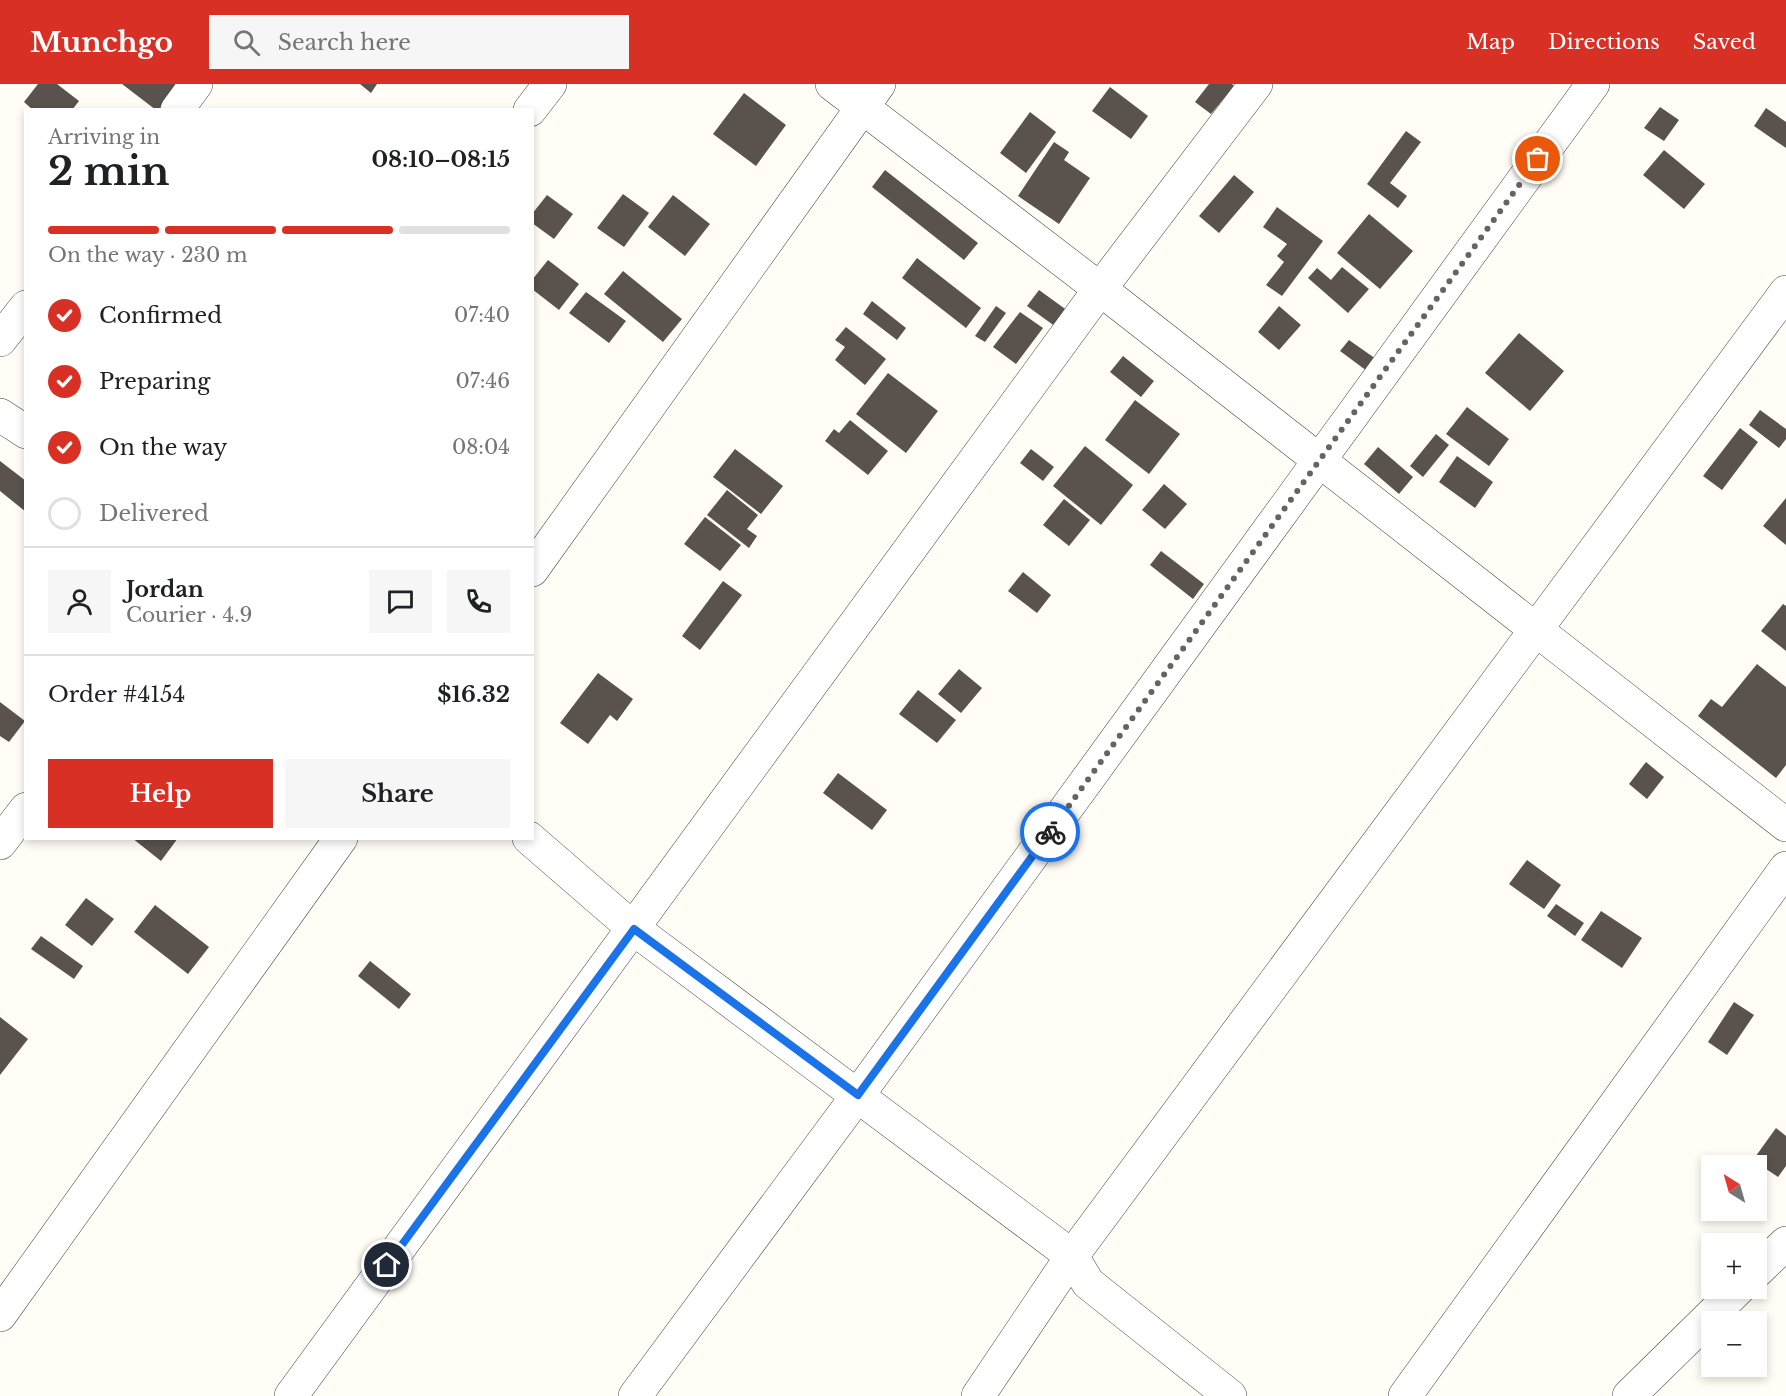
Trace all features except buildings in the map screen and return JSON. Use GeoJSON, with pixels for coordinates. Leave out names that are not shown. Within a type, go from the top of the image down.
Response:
{"type":"FeatureCollection","features":[{"type":"Feature","properties":{"kind":"street"},"geometry":{"type":"LineString","coordinates":[[178,108],[196,84]]}},
{"type":"Feature","properties":{"kind":"street"},"geometry":{"type":"LineString","coordinates":[[532,108],[550,84]]}},
{"type":"Feature","properties":{"kind":"street"},"geometry":{"type":"LineString","coordinates":[[832,84],[871,96],[1100,289],[1786,825]]}},
{"type":"Feature","properties":{"kind":"street"},"geometry":{"type":"LineString","coordinates":[[291,1396],[1100,289],[1256,84]]}},
{"type":"Feature","properties":{"kind":"street"},"geometry":{"type":"LineString","coordinates":[[635,1396],[858,1095],[1593,84]]}},
{"type":"Feature","properties":{"kind":"street"},"geometry":{"type":"LineString","coordinates":[[534,567],[871,96]]}},
{"type":"Feature","properties":{"kind":"street"},"geometry":{"type":"LineString","coordinates":[[978,1396],[1072,1256],[1786,292]]}},
{"type":"Feature","properties":{"kind":"street"},"geometry":{"type":"LineString","coordinates":[[0,340],[24,310]]}},
{"type":"Feature","properties":{"kind":"street"},"geometry":{"type":"LineString","coordinates":[[0,415],[24,431]]}},
{"type":"Feature","properties":{"kind":"street"},"geometry":{"type":"LineString","coordinates":[[0,843],[24,812]]}},
{"type":"Feature","properties":{"kind":"street"},"geometry":{"type":"LineString","coordinates":[[0,1315],[340,840]]}},
{"type":"Feature","properties":{"kind":"street"},"geometry":{"type":"LineString","coordinates":[[531,840],[634,929],[1072,1256],[1088,1283],[1230,1396]]}},
{"type":"Feature","properties":{"kind":"street"},"geometry":{"type":"LineString","coordinates":[[1405,1396],[1786,868]]}},
{"type":"Feature","properties":{"kind":"street"},"geometry":{"type":"LineString","coordinates":[[1767,1261],[1786,1243]]}},
{"type":"Feature","properties":{"kind":"street"},"geometry":{"type":"LineString","coordinates":[[1629,1396],[1728,1299]]}},
{"type":"Feature","properties":{"kind":"way so far"},"geometry":{"type":"LineString","coordinates":[[1050,832],[1538,159]]}},
{"type":"Feature","properties":{"kind":"route"},"geometry":{"type":"LineString","coordinates":[[387,1265],[634,929],[858,1095],[1050,832]]}}]}
